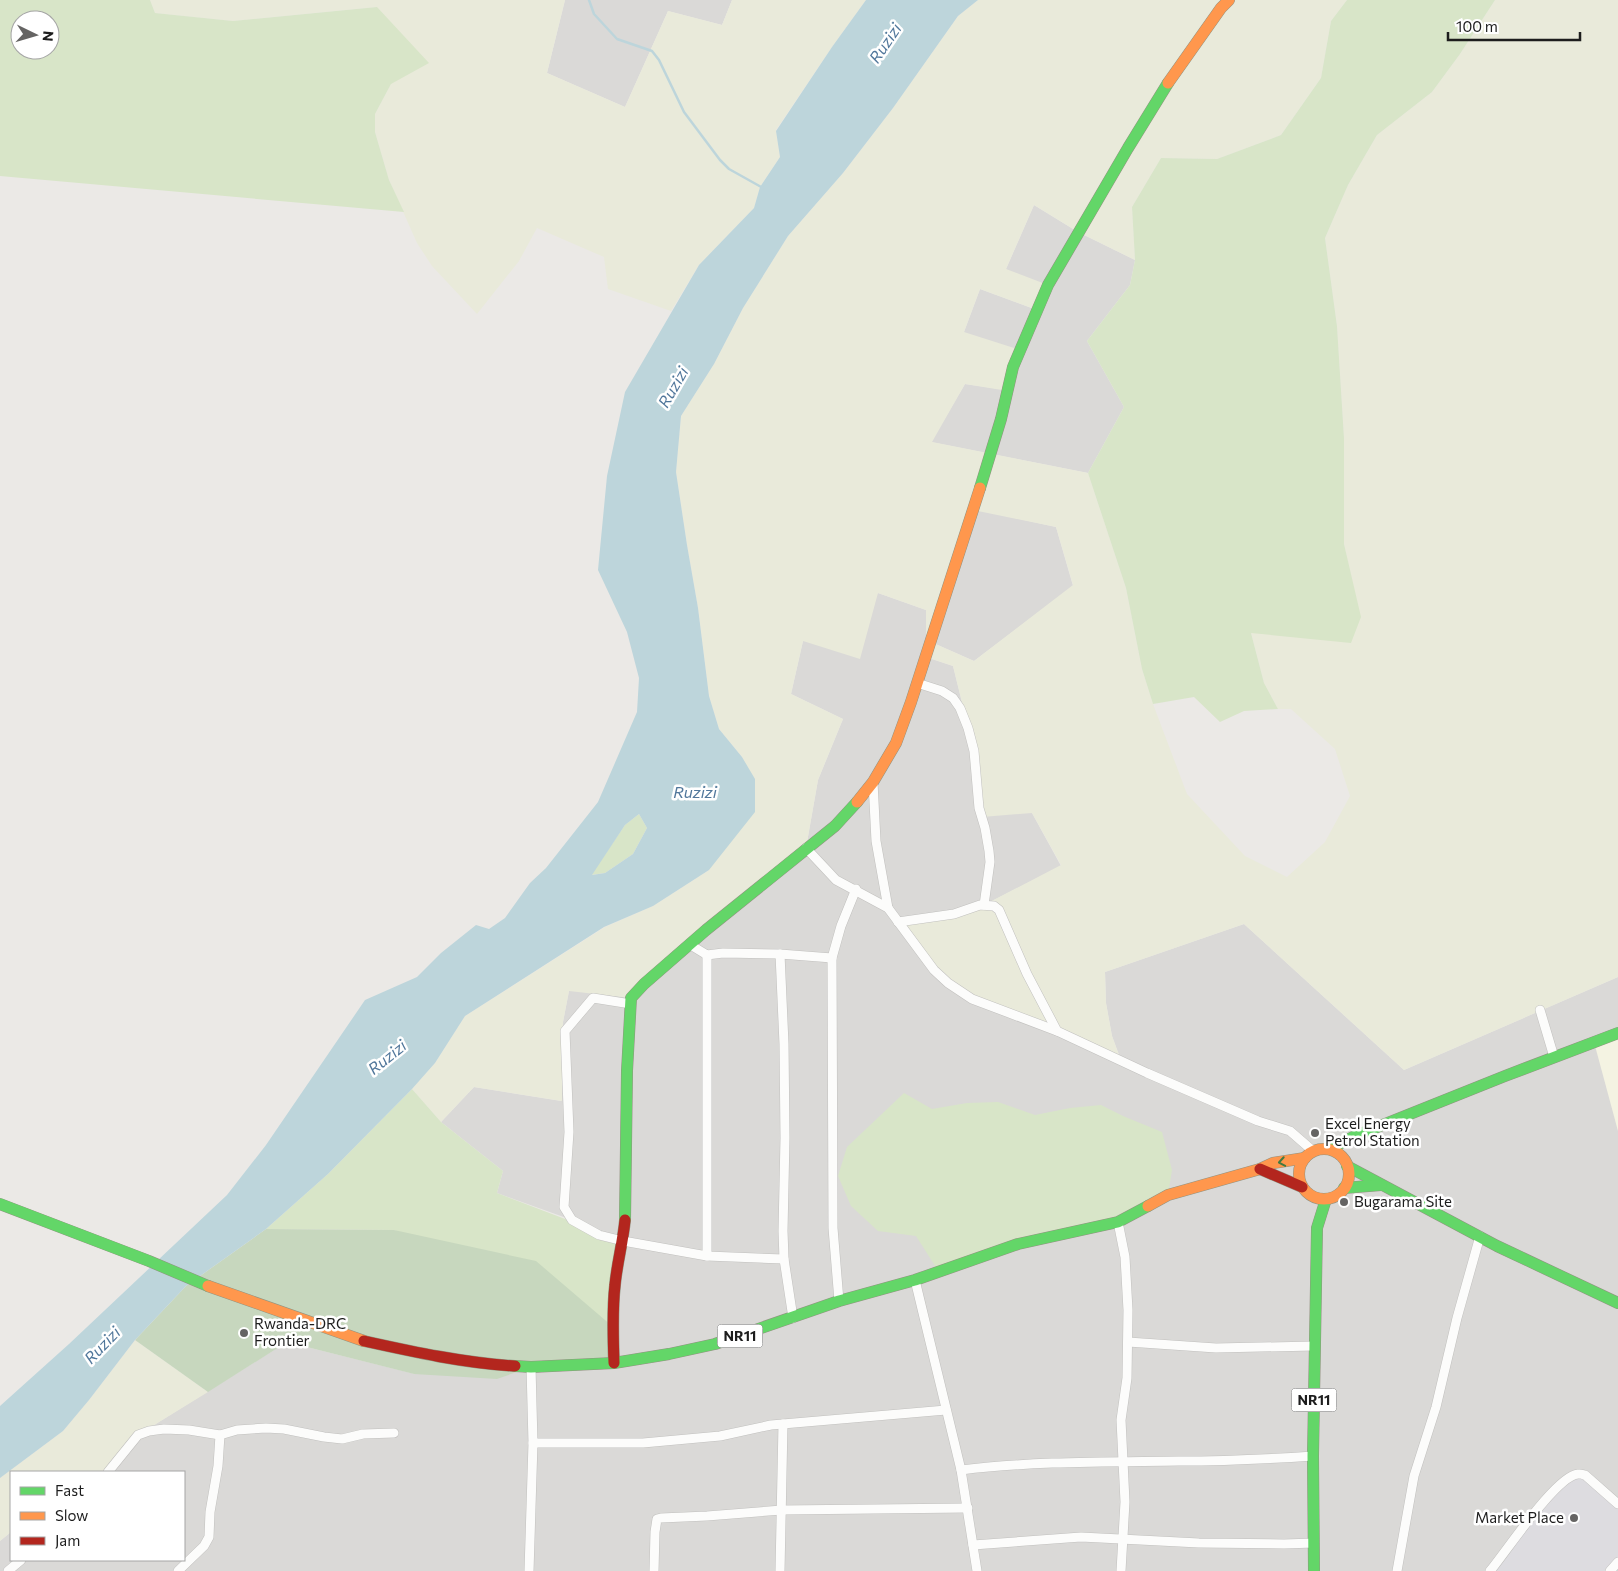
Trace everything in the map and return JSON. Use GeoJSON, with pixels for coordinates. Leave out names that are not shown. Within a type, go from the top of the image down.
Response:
{"type":"FeatureCollection","features":[{"type":"Feature","properties":{"kind":"main road"},"geometry":{"type":"LineString","coordinates":[[614,1363],[612,1326],[615,1283],[623,1240],[626,1200],[627,1071],[631,998],[689,944],[835,826],[873,782],[896,744],[979,491],[1001,419],[1013,367],[1048,285],[1173,75],[1221,8],[1229,0]]}},
{"type":"Feature","properties":{"kind":"main road"},"geometry":{"type":"LineString","coordinates":[[1305,1189],[1299,1178],[1299,1170],[1309,1154],[1321,1149],[1330,1149],[1355,1136],[1617,1034]]}},
{"type":"Feature","properties":{"kind":"main road"},"geometry":{"type":"LineString","coordinates":[[1330,1149],[1339,1154],[1347,1166],[1380,1185],[1497,1246],[1618,1303]]}},
{"type":"Feature","properties":{"kind":"main road","name":"NR11"},"geometry":{"type":"LineString","coordinates":[[0,1204],[149,1261],[208,1286],[365,1341],[454,1360],[481,1364],[531,1367],[614,1363],[715,1344],[839,1302],[915,1280],[1018,1244],[1118,1222],[1168,1194],[1309,1154]]}},
{"type":"Feature","properties":{"kind":"main road"},"geometry":{"type":"LineString","coordinates":[[1260,1169],[1280,1176],[1316,1197],[1326,1199],[1338,1194],[1344,1188],[1348,1178],[1347,1166]]}},
{"type":"Feature","properties":{"kind":"main road"},"geometry":{"type":"LineString","coordinates":[[1344,1188],[1380,1185]]}},
{"type":"Feature","properties":{"kind":"main road","name":"NR11"},"geometry":{"type":"LineString","coordinates":[[1305,1189],[1317,1228]]}},
{"type":"Feature","properties":{"kind":"main road","name":"NR11"},"geometry":{"type":"LineString","coordinates":[[1314,1571],[1313,1456],[1317,1228],[1326,1199]]}},
{"type":"Feature","properties":{"kind":"street"},"geometry":{"type":"LineString","coordinates":[[917,683],[942,691],[953,698],[960,708],[968,728],[974,751],[979,808],[985,828],[990,862],[984,905]]}},
{"type":"Feature","properties":{"kind":"street"},"geometry":{"type":"LineString","coordinates":[[873,782],[876,841],[888,908]]}},
{"type":"Feature","properties":{"kind":"street"},"geometry":{"type":"LineString","coordinates":[[806,848],[836,880],[856,889],[888,908],[929,963],[948,983],[972,999],[1057,1031],[1147,1073],[1258,1121],[1290,1131],[1309,1154]]}},
{"type":"Feature","properties":{"kind":"street"},"geometry":{"type":"LineString","coordinates":[[839,1302],[833,1210],[832,958],[841,926],[856,889]]}},
{"type":"Feature","properties":{"kind":"street"},"geometry":{"type":"LineString","coordinates":[[898,922],[954,914],[984,905],[994,906],[999,910],[1027,974],[1057,1031]]}},
{"type":"Feature","properties":{"kind":"street"},"geometry":{"type":"LineString","coordinates":[[689,944],[707,955],[723,953],[780,954],[832,958]]}},
{"type":"Feature","properties":{"kind":"street"},"geometry":{"type":"LineString","coordinates":[[780,954],[784,1063],[783,1231],[784,1259],[793,1318]]}},
{"type":"Feature","properties":{"kind":"street"},"geometry":{"type":"LineString","coordinates":[[707,955],[707,1256]]}},
{"type":"Feature","properties":{"kind":"street"},"geometry":{"type":"LineString","coordinates":[[630,1004],[592,998],[565,1032],[569,1132],[564,1207],[572,1220],[599,1235],[707,1256],[784,1259]]}},
{"type":"Feature","properties":{"kind":"street"},"geometry":{"type":"LineString","coordinates":[[1540,1010],[1554,1057]]}},
{"type":"Feature","properties":{"kind":"street"},"geometry":{"type":"LineString","coordinates":[[1118,1222],[1128,1282],[1127,1378],[1122,1420],[1125,1502],[1120,1559],[1121,1571]]}},
{"type":"Feature","properties":{"kind":"street"},"geometry":{"type":"LineString","coordinates":[[1397,1571],[1414,1476],[1436,1407],[1457,1318],[1480,1236]]}},
{"type":"Feature","properties":{"kind":"street"},"geometry":{"type":"LineString","coordinates":[[915,1280],[962,1470],[977,1571]]}},
{"type":"Feature","properties":{"kind":"street"},"geometry":{"type":"LineString","coordinates":[[1128,1342],[1216,1348],[1314,1346]]}},
{"type":"Feature","properties":{"kind":"street"},"geometry":{"type":"LineString","coordinates":[[529,1571],[533,1443],[531,1367]]}},
{"type":"Feature","properties":{"kind":"street"},"geometry":{"type":"LineString","coordinates":[[533,1443],[643,1443],[720,1436],[771,1425],[946,1410]]}},
{"type":"Feature","properties":{"kind":"street"},"geometry":{"type":"LineString","coordinates":[[780,1571],[783,1424]]}},
{"type":"Feature","properties":{"kind":"street"},"geometry":{"type":"LineString","coordinates":[[109,1471],[138,1435],[164,1429],[189,1430],[220,1435],[237,1430],[284,1429],[342,1439],[364,1434],[394,1433]]}},
{"type":"Feature","properties":{"kind":"street"},"geometry":{"type":"LineString","coordinates":[[178,1571],[204,1546],[209,1537],[210,1512],[218,1466],[220,1435]]}},
{"type":"Feature","properties":{"kind":"street"},"geometry":{"type":"LineString","coordinates":[[962,1470],[988,1466],[1123,1461],[1211,1461],[1313,1456]]}},
{"type":"Feature","properties":{"kind":"street"},"geometry":{"type":"LineString","coordinates":[[1490,1571],[1559,1484],[1569,1477],[1578,1473],[1585,1475],[1618,1504]]}},
{"type":"Feature","properties":{"kind":"street"},"geometry":{"type":"LineString","coordinates":[[654,1571],[655,1532],[657,1519],[661,1518],[782,1510],[968,1508]]}},
{"type":"Feature","properties":{"kind":"street"},"geometry":{"type":"LineString","coordinates":[[973,1545],[1081,1538],[1199,1543],[1314,1543]]}},
{"type":"Feature","properties":{"kind":"street"},"geometry":{"type":"LineString","coordinates":[[8,1571],[21,1561]]}},
{"type":"Feature","properties":{"kind":"street"},"geometry":{"type":"LineString","coordinates":[[1610,1571],[1618,1562]]}},
{"type":"Feature","properties":{"kind":"shaded area"},"geometry":{"type":"Polygon","coordinates":[[[150,0],[565,0],[547,73],[625,107],[668,11],[722,25],[732,0],[866,0],[776,130],[780,157],[760,187],[754,208],[699,265],[671,311],[608,289],[604,257],[537,228],[519,261],[477,314],[432,266],[417,243],[389,180],[375,132],[375,114],[391,84],[377,7],[233,21],[155,13],[150,0]]]}},
{"type":"Feature","properties":{"kind":"shaded area"},"geometry":{"type":"Polygon","coordinates":[[[565,0],[732,0],[722,25],[668,11],[625,107],[547,73],[565,0]]]}},
{"type":"Feature","properties":{"kind":"shaded area"},"geometry":{"type":"Polygon","coordinates":[[[978,0],[1347,0],[1331,21],[1321,78],[1281,135],[1217,159],[1161,158],[1132,207],[1135,260],[1078,232],[1034,205],[1006,269],[1048,285],[1037,310],[980,289],[964,332],[1020,350],[1008,391],[965,384],[932,442],[1088,473],[1126,588],[1142,669],[1153,704],[1187,794],[1245,856],[1287,877],[1325,842],[1350,796],[1335,749],[1291,709],[1278,709],[1264,683],[1251,633],[1360,617],[1344,544],[1344,438],[1337,326],[1325,238],[1348,185],[1377,135],[1432,92],[1460,54],[1495,0],[1618,0],[1618,977],[1404,1070],[1244,924],[1105,972],[1106,1003],[1112,1036],[1121,1061],[972,999],[948,983],[898,922],[984,905],[1061,865],[1032,813],[982,817],[974,751],[953,666],[926,657],[926,610],[878,593],[860,659],[803,641],[791,694],[843,719],[818,780],[806,848],[631,998],[569,991],[563,1022],[562,1101],[474,1087],[441,1122],[412,1089],[435,1063],[465,1016],[605,927],[653,906],[709,870],[742,757],[719,729],[709,696],[698,608],[676,472],[681,416],[714,364],[743,308],[788,236],[843,173],[893,108],[958,16],[978,0]],[[973,510],[931,642],[974,661],[1073,585],[1056,527],[973,510]]]}},
{"type":"Feature","properties":{"kind":"shaded area"},"geometry":{"type":"Polygon","coordinates":[[[1034,205],[1078,232],[1135,260],[1130,285],[1087,341],[1124,407],[1088,473],[931,442],[965,384],[1007,390],[964,332],[980,289],[1037,310],[1006,269],[1034,205]]]}},
{"type":"Feature","properties":{"kind":"shaded area"},"geometry":{"type":"Polygon","coordinates":[[[973,509],[1056,527],[1073,586],[974,661],[931,642],[973,509]]]}},
{"type":"Feature","properties":{"kind":"shaded area"},"geometry":{"type":"Polygon","coordinates":[[[878,593],[926,610],[926,657],[953,666],[974,751],[1032,813],[1061,866],[984,905],[1121,1060],[1112,1036],[1106,1003],[1105,972],[1244,924],[1404,1070],[1618,977],[1618,1571],[0,1571],[0,1541],[10,1533],[10,1561],[185,1561],[185,1471],[109,1471],[138,1435],[287,1342],[415,1374],[572,1220],[497,1193],[503,1171],[441,1122],[474,1087],[561,1101],[563,1022],[569,991],[806,848],[818,780],[843,719],[791,694],[803,641],[878,593]]]}},
{"type":"Feature","properties":{"kind":"shaded area"},"geometry":{"type":"Polygon","coordinates":[[[1618,1036],[1618,1131],[1594,1042],[1618,1036]]]}},
{"type":"Feature","properties":{"kind":"shaded area"},"geometry":{"type":"Polygon","coordinates":[[[266,1229],[394,1230],[536,1261],[612,1326],[614,1363],[531,1367],[497,1379],[414,1374],[287,1342],[208,1392],[135,1340],[186,1286],[266,1229]]]}},
{"type":"Feature","properties":{"kind":"shaded area"},"geometry":{"type":"Polygon","coordinates":[[[135,1340],[208,1392],[138,1435],[109,1471],[10,1471],[10,1533],[0,1541],[0,1478],[63,1431],[135,1340]]]}},
{"type":"Feature","properties":{"kind":"shaded area","name":"Market Place"},"geometry":{"type":"Polygon","coordinates":[[[1578,1473],[1618,1504],[1618,1562],[1610,1571],[1490,1571],[1540,1507],[1578,1473]]]}},
{"type":"Feature","properties":{"kind":"green space"},"geometry":{"type":"Polygon","coordinates":[[[0,0],[150,0],[155,13],[233,21],[377,7],[429,63],[391,84],[375,114],[375,132],[389,180],[404,212],[0,176],[0,0]]]}},
{"type":"Feature","properties":{"kind":"green space"},"geometry":{"type":"Polygon","coordinates":[[[1347,0],[1495,0],[1460,54],[1432,92],[1377,135],[1348,185],[1325,238],[1337,326],[1344,438],[1344,544],[1361,617],[1351,643],[1251,633],[1264,683],[1278,709],[1244,711],[1220,722],[1194,697],[1153,704],[1142,669],[1126,588],[1088,473],[1124,407],[1087,341],[1130,285],[1135,260],[1132,207],[1161,158],[1217,159],[1281,135],[1321,78],[1331,21],[1347,0]]]}},
{"type":"Feature","properties":{"kind":"green space"},"geometry":{"type":"Polygon","coordinates":[[[639,814],[647,828],[633,854],[605,873],[591,875],[625,825],[639,814]]]}},
{"type":"Feature","properties":{"kind":"green space"},"geometry":{"type":"Polygon","coordinates":[[[412,1089],[441,1122],[503,1171],[497,1193],[623,1241],[612,1326],[394,1230],[266,1229],[328,1174],[412,1089]]]}},
{"type":"Feature","properties":{"kind":"green space"},"geometry":{"type":"Polygon","coordinates":[[[904,1093],[932,1109],[967,1103],[998,1102],[1035,1115],[1070,1108],[1101,1105],[1162,1132],[1172,1170],[1168,1195],[1118,1222],[939,1272],[916,1236],[878,1231],[851,1206],[838,1176],[847,1147],[904,1093]]]}},
{"type":"Feature","properties":{"kind":"water","name":"Ruzizi"},"geometry":{"type":"Polygon","coordinates":[[[866,0],[978,0],[958,16],[893,108],[843,173],[788,236],[743,308],[714,364],[681,416],[676,472],[698,608],[709,696],[719,729],[742,757],[755,779],[755,812],[709,870],[653,906],[604,927],[465,1016],[435,1063],[328,1174],[266,1229],[186,1286],[135,1340],[63,1431],[0,1478],[0,1406],[69,1344],[227,1195],[266,1145],[365,1000],[417,977],[441,953],[476,925],[489,929],[505,918],[530,883],[546,868],[598,802],[637,712],[639,678],[627,632],[598,570],[607,476],[625,392],[699,265],[754,208],[760,187],[780,157],[776,131],[866,0]],[[639,814],[625,825],[592,875],[605,873],[633,854],[647,828],[639,814]]]}},
{"type":"Feature","properties":{"kind":"waterway"},"geometry":{"type":"LineString","coordinates":[[589,0],[594,14],[617,39],[652,51],[659,60],[684,112],[720,160],[729,169],[763,188]]}},
{"type":"Feature","properties":{"kind":"traffic: fast"},"geometry":{"type":"LineString","coordinates":[[980,488],[1001,419],[1013,367],[1048,285],[1168,83]]}},
{"type":"Feature","properties":{"kind":"traffic: fast"},"geometry":{"type":"LineString","coordinates":[[625,1220],[627,1071],[631,998],[644,984],[706,930],[835,826],[857,802]]}},
{"type":"Feature","properties":{"kind":"traffic: fast"},"geometry":{"type":"LineString","coordinates":[[1329,1149],[1355,1136],[1618,1033]]}},
{"type":"Feature","properties":{"kind":"traffic: fast"},"geometry":{"type":"LineString","coordinates":[[1347,1166],[1497,1246],[1618,1303]]}},
{"type":"Feature","properties":{"kind":"traffic: fast"},"geometry":{"type":"LineString","coordinates":[[1344,1188],[1381,1185]]}},
{"type":"Feature","properties":{"kind":"traffic: fast"},"geometry":{"type":"LineString","coordinates":[[1314,1571],[1313,1456],[1317,1228],[1326,1199]]}},
{"type":"Feature","properties":{"kind":"traffic: fast"},"geometry":{"type":"LineString","coordinates":[[0,1204],[149,1261],[208,1286]]}},
{"type":"Feature","properties":{"kind":"traffic: fast"},"geometry":{"type":"LineString","coordinates":[[515,1366],[614,1363],[715,1344],[839,1301],[915,1280],[1018,1244],[1118,1222],[1148,1206]]}},
{"type":"Feature","properties":{"kind":"traffic: slow"},"geometry":{"type":"LineString","coordinates":[[1168,83],[1221,8],[1229,0]]}},
{"type":"Feature","properties":{"kind":"traffic: slow"},"geometry":{"type":"LineString","coordinates":[[857,802],[873,782],[896,743],[980,488]]}},
{"type":"Feature","properties":{"kind":"traffic: slow"},"geometry":{"type":"LineString","coordinates":[[1324,1149],[1342,1156],[1349,1174],[1342,1192],[1324,1199],[1306,1192],[1299,1174],[1306,1156],[1324,1149]]}},
{"type":"Feature","properties":{"kind":"traffic: slow"},"geometry":{"type":"LineString","coordinates":[[1148,1206],[1168,1195],[1260,1169],[1273,1163],[1305,1158]]}},
{"type":"Feature","properties":{"kind":"traffic: slow"},"geometry":{"type":"LineString","coordinates":[[208,1286],[364,1341]]}},
{"type":"Feature","properties":{"kind":"traffic: jam"},"geometry":{"type":"LineString","coordinates":[[1260,1169],[1302,1187]]}},
{"type":"Feature","properties":{"kind":"traffic: jam"},"geometry":{"type":"LineString","coordinates":[[614,1363],[614,1295],[625,1220]]}},
{"type":"Feature","properties":{"kind":"traffic: jam"},"geometry":{"type":"LineString","coordinates":[[364,1341],[458,1360],[515,1366]]}},
{"type":"Feature","properties":{"kind":"place","name":"Excel Energy Petrol Station"},"geometry":{"type":"Point","coordinates":[1315,1133]}},
{"type":"Feature","properties":{"kind":"place","name":"Bugarama Site"},"geometry":{"type":"Point","coordinates":[1344,1202]}},
{"type":"Feature","properties":{"kind":"place","name":"Rwanda-DRC Frontier"},"geometry":{"type":"Point","coordinates":[244,1333]}},
{"type":"Feature","properties":{"kind":"place","name":"Market Place"},"geometry":{"type":"Point","coordinates":[1574,1518]}}]}
